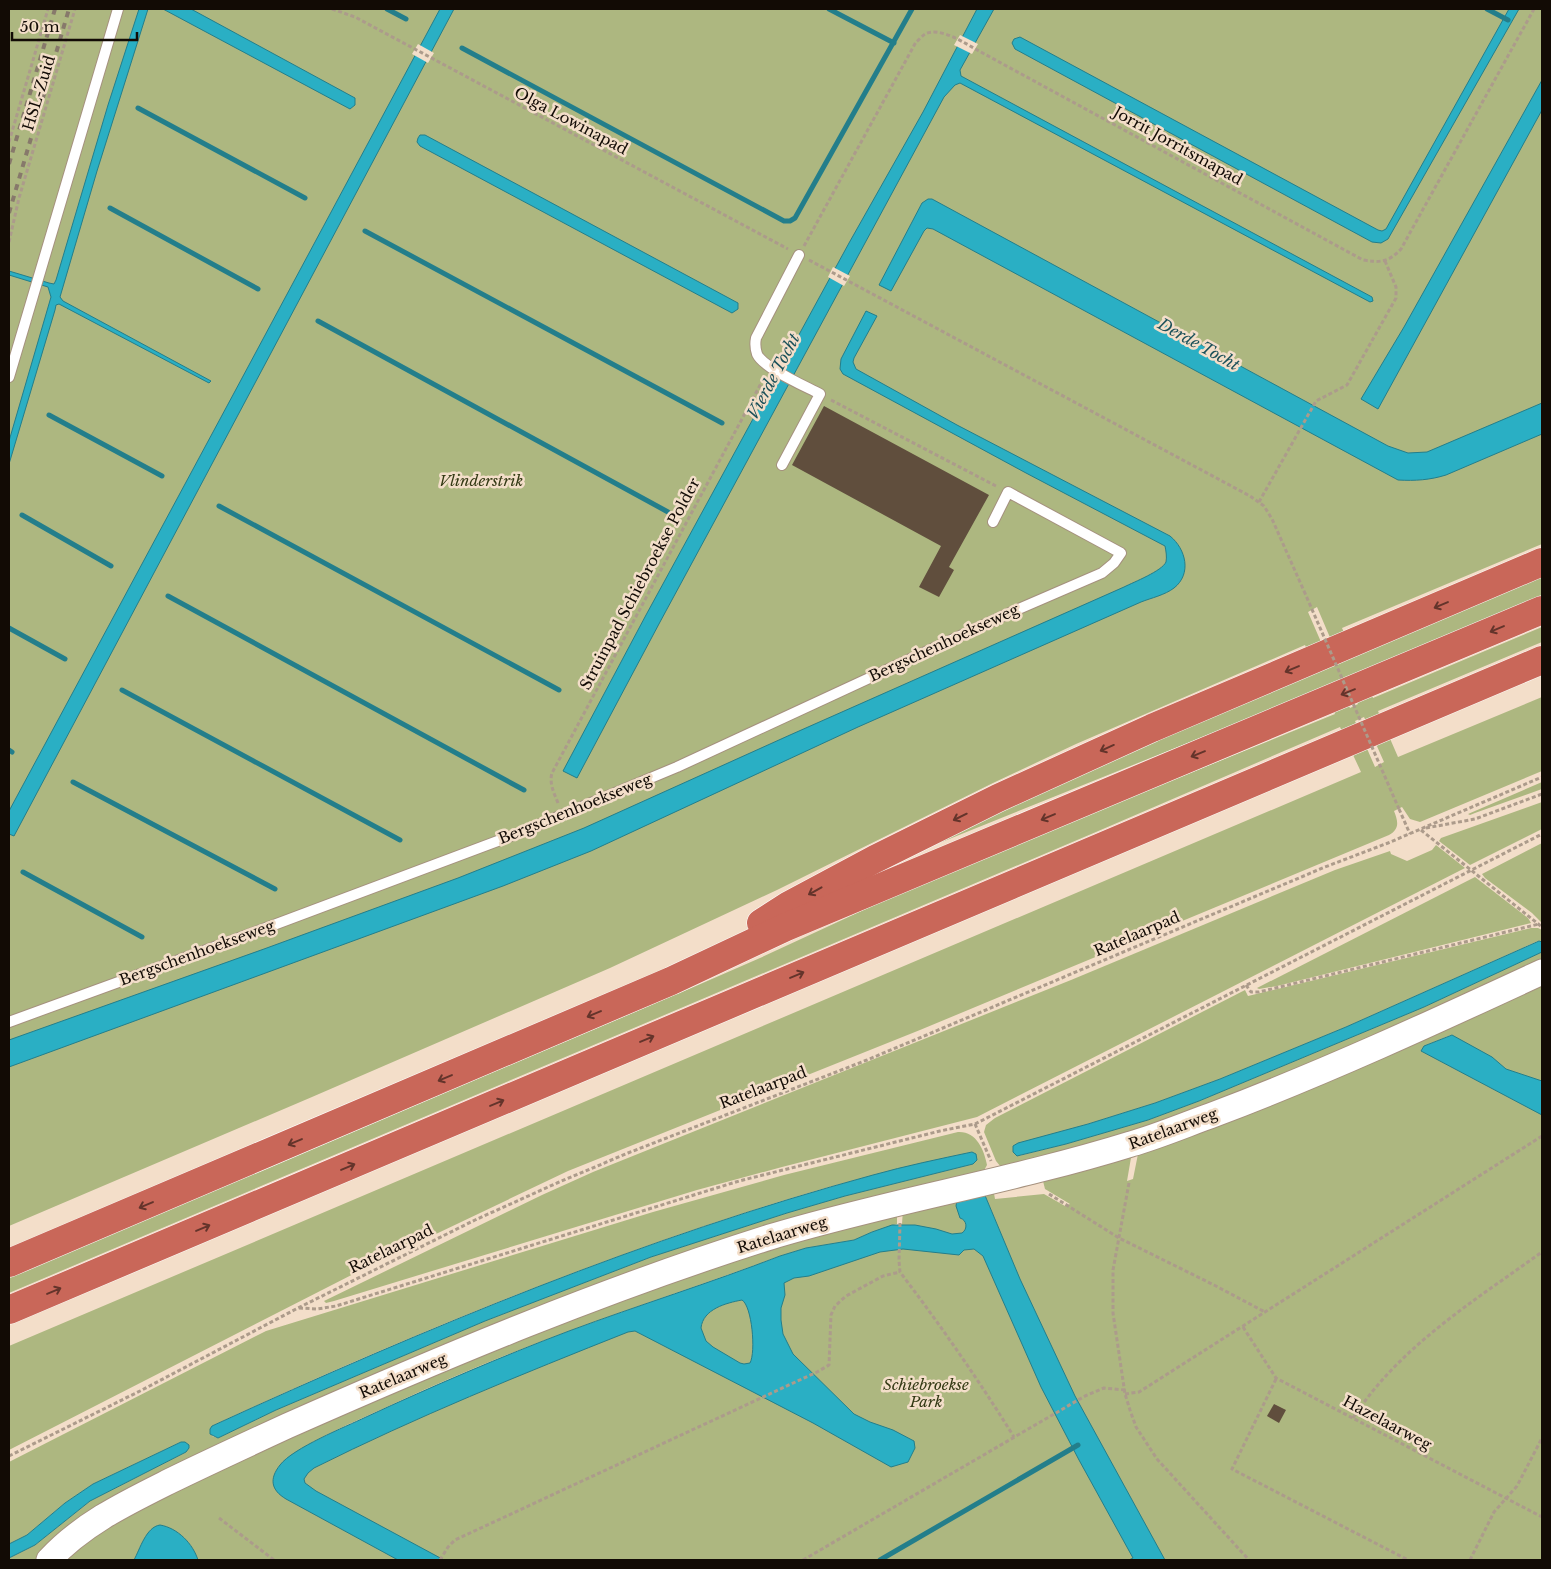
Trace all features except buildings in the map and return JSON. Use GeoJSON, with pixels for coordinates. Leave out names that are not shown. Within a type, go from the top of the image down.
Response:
{"type":"FeatureCollection","features":[{"type":"Feature","properties":{"kind":"highway"},"geometry":{"type":"LineString","coordinates":[[671,980],[789,906],[875,859],[998,798],[1152,728],[1542,562]]}},
{"type":"Feature","properties":{"kind":"highway"},"geometry":{"type":"LineString","coordinates":[[9,1263],[671,980],[786,928],[1542,610]]}},
{"type":"Feature","properties":{"kind":"highway"},"geometry":{"type":"LineString","coordinates":[[9,1310],[1535,664]]}},
{"type":"Feature","properties":{"kind":"street","name":"Ratelaarweg"},"geometry":{"type":"LineString","coordinates":[[49,1560],[60,1548],[86,1527],[118,1506],[281,1429],[381,1385],[510,1332],[632,1284],[771,1237],[899,1202],[999,1180],[1134,1143],[1264,1095],[1386,1044],[1542,972]]}},
{"type":"Feature","properties":{"kind":"lane"},"geometry":{"type":"LineString","coordinates":[[9,377],[118,9]]}},
{"type":"Feature","properties":{"kind":"lane"},"geometry":{"type":"LineString","coordinates":[[782,465],[820,394],[771,368],[762,361],[757,354],[755,346],[756,338],[799,255]]}},
{"type":"Feature","properties":{"kind":"lane"},"geometry":{"type":"LineString","coordinates":[[993,522],[1008,492]]}},
{"type":"Feature","properties":{"kind":"lane","name":"Bergschenhoekseweg"},"geometry":{"type":"LineString","coordinates":[[9,1022],[519,833],[677,767],[1014,611],[1102,573],[1114,563],[1121,553],[1008,492]]}},
{"type":"Feature","properties":{"kind":"path","name":"HSL-Zuid"},"geometry":{"type":"LineString","coordinates":[[9,142],[48,9]]}},
{"type":"Feature","properties":{"kind":"path","name":"HSL-Zuid"},"geometry":{"type":"LineString","coordinates":[[9,242],[26,174],[76,9]]}},
{"type":"Feature","properties":{"kind":"path","name":"Olga Lowinapad"},"geometry":{"type":"LineString","coordinates":[[332,9],[355,17],[799,255]]}},
{"type":"Feature","properties":{"kind":"path"},"geometry":{"type":"LineString","coordinates":[[1259,502],[1316,401],[1347,385],[1396,298],[1396,287],[1385,261],[1394,257],[1401,249],[1534,9]]}},
{"type":"Feature","properties":{"kind":"path","name":"Jorrit Jorritsmapad"},"geometry":{"type":"LineString","coordinates":[[799,255],[916,42],[926,34],[941,32],[1363,260],[1385,261]]}},
{"type":"Feature","properties":{"kind":"path"},"geometry":{"type":"LineString","coordinates":[[824,268],[1250,496],[1264,506],[1272,519],[1410,834]]}},
{"type":"Feature","properties":{"kind":"path","name":"Struinpad Schiebroekse Polder"},"geometry":{"type":"LineString","coordinates":[[563,815],[551,784],[552,773],[771,368]]}},
{"type":"Feature","properties":{"kind":"path"},"geometry":{"type":"LineString","coordinates":[[820,394],[1008,492]]}},
{"type":"Feature","properties":{"kind":"path","name":"Ratelaarpad"},"geometry":{"type":"LineString","coordinates":[[9,1456],[140,1391],[298,1308],[475,1220],[557,1183],[867,1060],[1420,830],[1542,777]]}},
{"type":"Feature","properties":{"kind":"path"},"geometry":{"type":"LineString","coordinates":[[1420,830],[1475,819],[1542,794]]}},
{"type":"Feature","properties":{"kind":"path"},"geometry":{"type":"LineString","coordinates":[[1420,830],[1540,926]]}},
{"type":"Feature","properties":{"kind":"path"},"geometry":{"type":"LineString","coordinates":[[298,1308],[317,1309],[336,1306],[739,1181],[975,1124],[1542,834]]}},
{"type":"Feature","properties":{"kind":"path"},"geometry":{"type":"LineString","coordinates":[[1246,985],[1251,992],[1259,992],[1540,926]]}},
{"type":"Feature","properties":{"kind":"path"},"geometry":{"type":"LineString","coordinates":[[975,1124],[999,1180]]}},
{"type":"Feature","properties":{"kind":"path"},"geometry":{"type":"LineString","coordinates":[[803,1560],[1085,1396],[1104,1388],[1125,1392],[1139,1392],[1542,1136]]}},
{"type":"Feature","properties":{"kind":"path"},"geometry":{"type":"LineString","coordinates":[[1129,1182],[1113,1270],[1112,1313],[1125,1392],[1136,1427],[1157,1460],[1249,1560]]}},
{"type":"Feature","properties":{"kind":"path"},"geometry":{"type":"LineString","coordinates":[[1049,1194],[1119,1238],[1265,1312]]}},
{"type":"Feature","properties":{"kind":"path"},"geometry":{"type":"LineString","coordinates":[[900,1216],[900,1272],[984,1388],[1014,1437]]}},
{"type":"Feature","properties":{"kind":"path"},"geometry":{"type":"LineString","coordinates":[[1353,1418],[1364,1401],[1407,1354],[1437,1327],[1542,1252]]}},
{"type":"Feature","properties":{"kind":"path"},"geometry":{"type":"LineString","coordinates":[[440,1560],[455,1540],[829,1365],[831,1315],[835,1306],[846,1296],[883,1276],[900,1272]]}},
{"type":"Feature","properties":{"kind":"path","name":"Hazelaarweg"},"geometry":{"type":"LineString","coordinates":[[1243,1327],[1276,1378],[1542,1517]]}},
{"type":"Feature","properties":{"kind":"path"},"geometry":{"type":"LineString","coordinates":[[1276,1378],[1232,1468],[1408,1560]]}},
{"type":"Feature","properties":{"kind":"path"},"geometry":{"type":"LineString","coordinates":[[1470,1560],[1494,1512],[1517,1486],[1542,1438]]}},
{"type":"Feature","properties":{"kind":"path"},"geometry":{"type":"LineString","coordinates":[[219,1518],[274,1560]]}},
{"type":"Feature","properties":{"kind":"green space","name":"Vlinderstrik"},"geometry":{"type":"Polygon","coordinates":[[[9,9],[1542,9],[1542,544],[1342,628],[1354,655],[1542,576],[1542,595],[1362,672],[1373,698],[1542,627],[1542,642],[1378,711],[1398,757],[1542,697],[1542,771],[1420,822],[1410,819],[1402,807],[1394,811],[1397,824],[1393,833],[1389,835],[920,1030],[568,1171],[375,1263],[9,1450],[9,1346],[1361,772],[1340,727],[9,1293],[9,1278],[689,989],[935,877],[1335,714],[1324,688],[850,879],[1118,757],[1317,671],[1305,645],[1076,744],[777,890],[610,968],[9,1226],[9,9]],[[1317,607],[1308,612],[1331,665],[1340,661],[1317,607]],[[1347,678],[1338,682],[1350,708],[1358,704],[1347,678]],[[1364,717],[1355,721],[1375,767],[1384,762],[1364,717]]]}},
{"type":"Feature","properties":{"kind":"green space"},"geometry":{"type":"Polygon","coordinates":[[[1542,782],[1542,789],[1470,815],[1468,814],[1542,782]]]}},
{"type":"Feature","properties":{"kind":"green space"},"geometry":{"type":"Polygon","coordinates":[[[1542,802],[1542,829],[1470,865],[1439,841],[1441,838],[1542,802]]]}},
{"type":"Feature","properties":{"kind":"green space"},"geometry":{"type":"Polygon","coordinates":[[[1542,843],[1542,923],[1482,874],[1542,843]]]}},
{"type":"Feature","properties":{"kind":"green space"},"geometry":{"type":"Polygon","coordinates":[[[1436,845],[1465,868],[977,1117],[697,1190],[334,1301],[326,1303],[324,1301],[593,1172],[1071,980],[1335,870],[1390,851],[1391,854],[1407,861],[1432,850],[1436,845]]]}},
{"type":"Feature","properties":{"kind":"green space"},"geometry":{"type":"Polygon","coordinates":[[[1475,877],[1528,918],[1531,923],[1277,986],[1257,988],[1475,877]]]}},
{"type":"Feature","properties":{"kind":"green space"},"geometry":{"type":"Polygon","coordinates":[[[1531,928],[1542,930],[1542,942],[1538,941],[1346,1027],[1220,1079],[1155,1103],[1054,1134],[1018,1156],[1148,1120],[1199,1101],[1424,1007],[1542,952],[1542,964],[1345,1052],[1121,1139],[1001,1167],[996,1161],[984,1132],[986,1125],[995,1118],[1245,990],[1248,996],[1531,928]]]}},
{"type":"Feature","properties":{"kind":"green space","name":"Schiebroekse Park"},"geometry":{"type":"Polygon","coordinates":[[[1542,982],[1542,1560],[59,1560],[126,1512],[504,1342],[719,1261],[897,1216],[897,1224],[854,1240],[806,1248],[780,1256],[595,1321],[502,1357],[334,1431],[306,1446],[281,1464],[510,1365],[902,1224],[903,1209],[993,1188],[995,1199],[1044,1194],[1065,1206],[1070,1204],[1045,1189],[1042,1177],[1132,1152],[1127,1181],[1133,1179],[1139,1149],[1542,982]],[[1451,1035],[1424,1046],[1459,1039],[1451,1035]],[[984,1193],[988,1238],[1000,1232],[984,1193]]]}},
{"type":"Feature","properties":{"kind":"green space"},"geometry":{"type":"Polygon","coordinates":[[[958,1132],[970,1134],[978,1142],[984,1153],[987,1165],[982,1174],[502,1327],[39,1560],[9,1560],[9,1558],[35,1545],[90,1501],[186,1452],[181,1442],[93,1484],[65,1503],[27,1535],[9,1544],[9,1462],[266,1331],[653,1212],[784,1175],[958,1132]],[[972,1152],[887,1172],[802,1195],[652,1244],[503,1300],[357,1361],[212,1426],[212,1436],[218,1438],[276,1410],[485,1321],[651,1257],[845,1196],[973,1164],[972,1152]]]}},
{"type":"Feature","properties":{"kind":"water"},"geometry":{"type":"Polygon","coordinates":[[[139,9],[148,9],[60,297],[63,301],[211,381],[209,383],[59,304],[56,305],[9,464],[9,441],[51,297],[48,287],[9,275],[9,271],[54,284],[56,280],[108,105],[139,9]]]}},
{"type":"Feature","properties":{"kind":"water"},"geometry":{"type":"Polygon","coordinates":[[[163,9],[191,9],[355,98],[355,105],[350,109],[163,9]]]}},
{"type":"Feature","properties":{"kind":"water"},"geometry":{"type":"Polygon","coordinates":[[[440,9],[454,9],[14,836],[9,834],[9,811],[440,9]]]}},
{"type":"Feature","properties":{"kind":"water"},"geometry":{"type":"Polygon","coordinates":[[[977,9],[994,9],[960,70],[961,76],[1372,297],[1373,301],[1370,302],[960,83],[955,85],[944,97],[577,778],[563,771],[849,243],[923,112],[977,9]]]}},
{"type":"Feature","properties":{"kind":"water"},"geometry":{"type":"Polygon","coordinates":[[[1509,9],[1519,9],[1388,239],[1381,243],[1372,242],[1015,49],[1012,43],[1014,39],[1020,37],[1382,231],[1386,229],[1509,9]]]}},
{"type":"Feature","properties":{"kind":"water"},"geometry":{"type":"Polygon","coordinates":[[[1542,80],[1542,110],[1378,409],[1361,399],[1404,327],[1542,80]]]}},
{"type":"Feature","properties":{"kind":"water"},"geometry":{"type":"Polygon","coordinates":[[[420,135],[425,135],[738,303],[738,309],[732,313],[420,146],[417,142],[420,135]]]}},
{"type":"Feature","properties":{"kind":"water","name":"Derde Tocht"},"geometry":{"type":"Polygon","coordinates":[[[932,199],[1388,446],[1408,453],[1427,452],[1542,403],[1542,434],[1446,475],[1422,480],[1398,480],[933,229],[927,228],[924,231],[891,291],[879,285],[922,203],[932,199]]]}},
{"type":"Feature","properties":{"kind":"water"},"geometry":{"type":"Polygon","coordinates":[[[866,311],[877,316],[854,358],[853,362],[856,369],[957,425],[1170,536],[1176,541],[1185,562],[1185,569],[1180,582],[1166,593],[1141,602],[858,727],[591,851],[503,886],[9,1067],[9,1040],[458,878],[584,828],[1124,587],[1154,573],[1166,562],[1165,546],[843,374],[840,369],[841,359],[866,311]]]}},
{"type":"Feature","properties":{"kind":"water"},"geometry":{"type":"Polygon","coordinates":[[[1539,941],[1542,942],[1542,952],[1424,1007],[1199,1101],[1148,1120],[1066,1144],[1017,1156],[1013,1152],[1013,1146],[1018,1143],[1155,1103],[1220,1079],[1346,1027],[1539,941]]]}},
{"type":"Feature","properties":{"kind":"water"},"geometry":{"type":"Polygon","coordinates":[[[1452,1035],[1492,1057],[1506,1069],[1542,1081],[1542,1115],[1421,1051],[1424,1046],[1452,1035]]]}},
{"type":"Feature","properties":{"kind":"water"},"geometry":{"type":"Polygon","coordinates":[[[972,1152],[976,1154],[977,1160],[973,1164],[845,1196],[651,1257],[485,1321],[276,1410],[218,1438],[210,1434],[212,1426],[374,1354],[537,1287],[620,1256],[788,1200],[885,1172],[972,1152]]]}},
{"type":"Feature","properties":{"kind":"water"},"geometry":{"type":"Polygon","coordinates":[[[984,1193],[1020,1279],[1075,1396],[1165,1560],[1129,1560],[1133,1558],[1041,1387],[983,1256],[974,1249],[964,1250],[959,1255],[903,1249],[880,1252],[809,1276],[794,1278],[784,1283],[785,1295],[781,1308],[781,1320],[783,1334],[793,1354],[854,1414],[914,1441],[915,1448],[908,1462],[891,1467],[813,1423],[635,1331],[628,1332],[430,1414],[314,1468],[304,1479],[305,1483],[316,1491],[444,1560],[398,1560],[281,1496],[273,1484],[274,1475],[280,1465],[307,1445],[441,1383],[569,1331],[780,1256],[806,1248],[854,1240],[892,1225],[915,1225],[952,1234],[962,1233],[966,1225],[960,1218],[956,1206],[957,1200],[984,1193]],[[742,1300],[716,1308],[706,1316],[701,1328],[706,1341],[713,1347],[744,1364],[750,1363],[753,1349],[751,1320],[742,1300]]]}},
{"type":"Feature","properties":{"kind":"water"},"geometry":{"type":"Polygon","coordinates":[[[181,1442],[189,1445],[186,1452],[90,1501],[35,1545],[9,1558],[9,1544],[27,1535],[65,1503],[93,1484],[181,1442]]]}},
{"type":"Feature","properties":{"kind":"water"},"geometry":{"type":"Polygon","coordinates":[[[160,1525],[179,1533],[189,1543],[198,1560],[134,1560],[147,1534],[160,1525]]]}},
{"type":"Feature","properties":{"kind":"pier"},"geometry":{"type":"Polygon","coordinates":[[[960,35],[978,44],[972,54],[954,45],[960,35]]]}},
{"type":"Feature","properties":{"kind":"pier"},"geometry":{"type":"Polygon","coordinates":[[[418,44],[434,53],[428,63],[412,54],[418,44]]]}},
{"type":"Feature","properties":{"kind":"pier"},"geometry":{"type":"Polygon","coordinates":[[[833,267],[850,276],[844,286],[828,277],[833,267]]]}},
{"type":"Feature","properties":{"kind":"waterway"},"geometry":{"type":"LineString","coordinates":[[387,9],[406,19]]}},
{"type":"Feature","properties":{"kind":"waterway"},"geometry":{"type":"LineString","coordinates":[[829,9],[894,43]]}},
{"type":"Feature","properties":{"kind":"waterway"},"geometry":{"type":"LineString","coordinates":[[462,48],[784,221],[790,221],[795,218],[912,9]]}},
{"type":"Feature","properties":{"kind":"waterway"},"geometry":{"type":"LineString","coordinates":[[1487,9],[1508,20]]}},
{"type":"Feature","properties":{"kind":"waterway"},"geometry":{"type":"LineString","coordinates":[[138,108],[305,198]]}},
{"type":"Feature","properties":{"kind":"waterway"},"geometry":{"type":"LineString","coordinates":[[110,208],[258,289]]}},
{"type":"Feature","properties":{"kind":"waterway"},"geometry":{"type":"LineString","coordinates":[[365,231],[722,423]]}},
{"type":"Feature","properties":{"kind":"waterway"},"geometry":{"type":"LineString","coordinates":[[318,321],[668,512]]}},
{"type":"Feature","properties":{"kind":"waterway"},"geometry":{"type":"LineString","coordinates":[[49,415],[162,476]]}},
{"type":"Feature","properties":{"kind":"waterway"},"geometry":{"type":"LineString","coordinates":[[219,506],[559,690]]}},
{"type":"Feature","properties":{"kind":"waterway"},"geometry":{"type":"LineString","coordinates":[[22,515],[111,566]]}},
{"type":"Feature","properties":{"kind":"waterway"},"geometry":{"type":"LineString","coordinates":[[168,596],[524,790]]}},
{"type":"Feature","properties":{"kind":"waterway"},"geometry":{"type":"LineString","coordinates":[[9,628],[65,659]]}},
{"type":"Feature","properties":{"kind":"waterway"},"geometry":{"type":"LineString","coordinates":[[122,690],[400,840]]}},
{"type":"Feature","properties":{"kind":"waterway"},"geometry":{"type":"LineString","coordinates":[[73,782],[275,889]]}},
{"type":"Feature","properties":{"kind":"waterway"},"geometry":{"type":"LineString","coordinates":[[23,872],[142,937]]}},
{"type":"Feature","properties":{"kind":"waterway"},"geometry":{"type":"LineString","coordinates":[[880,1560],[1078,1445]]}},
{"type":"Feature","properties":{"kind":"railway"},"geometry":{"type":"LineString","coordinates":[[9,164],[55,9]]}},
{"type":"Feature","properties":{"kind":"railway"},"geometry":{"type":"LineString","coordinates":[[9,213],[69,9]]}},
{"type":"Feature","properties":{"kind":"water label","name":"Vierde Tocht"},"geometry":{"type":"Point","coordinates":[773,376]}}]}
